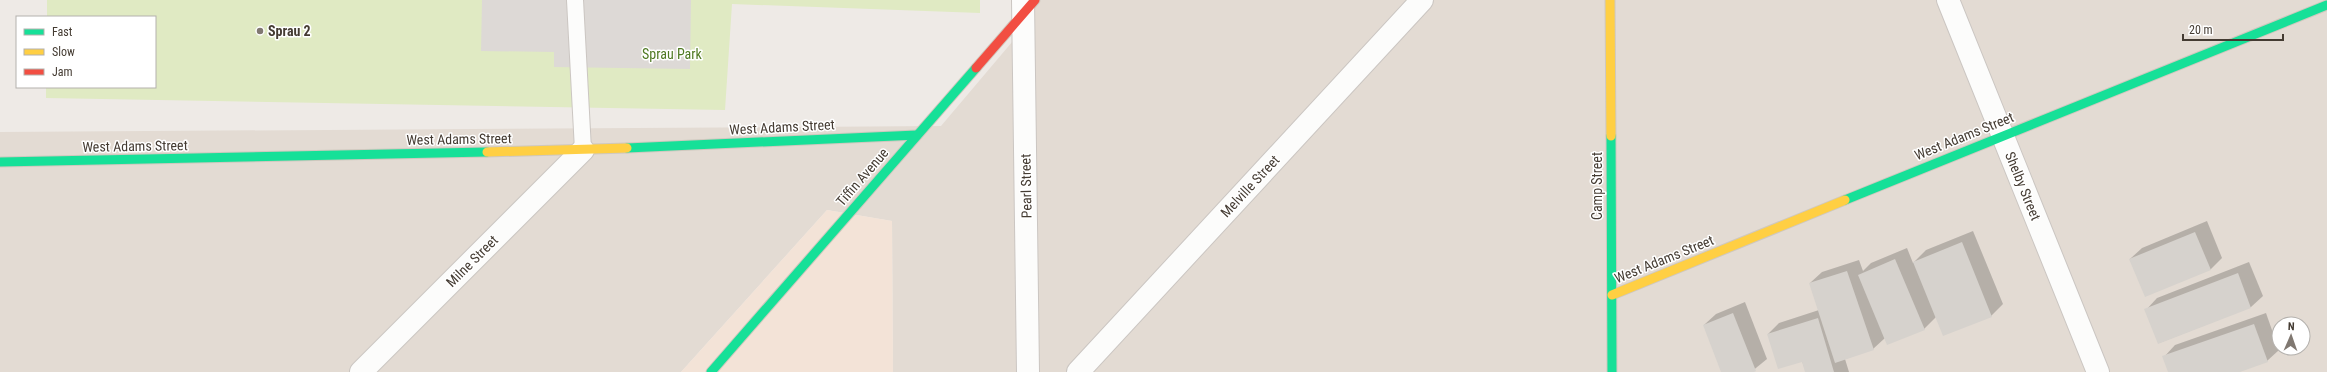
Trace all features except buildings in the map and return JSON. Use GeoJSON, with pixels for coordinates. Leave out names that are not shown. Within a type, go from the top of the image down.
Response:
{"type":"FeatureCollection","features":[{"type":"Feature","properties":{"kind":"street","name":"Melville Street"},"geometry":{"type":"LineString","coordinates":[[1078,372],[1422,0]]}},
{"type":"Feature","properties":{"kind":"street","name":"Camp Street"},"geometry":{"type":"LineString","coordinates":[[1610,0],[1612,372]]}},
{"type":"Feature","properties":{"kind":"street","name":"Shelby Street"},"geometry":{"type":"LineString","coordinates":[[1948,0],[2098,372]]}},
{"type":"Feature","properties":{"kind":"street","name":"Tiffin Avenue"},"geometry":{"type":"LineString","coordinates":[[711,372],[917,135],[1027,4]]}},
{"type":"Feature","properties":{"kind":"street","name":"Pearl Street"},"geometry":{"type":"LineString","coordinates":[[1027,4],[1028,372]]}},
{"type":"Feature","properties":{"kind":"street","name":"West Adams Street"},"geometry":{"type":"LineString","coordinates":[[1612,295],[2003,135],[2327,5]]}},
{"type":"Feature","properties":{"kind":"street","name":"West Adams Street"},"geometry":{"type":"LineString","coordinates":[[0,162],[583,150],[917,135]]}},
{"type":"Feature","properties":{"kind":"street","name":"Milne Street"},"geometry":{"type":"LineString","coordinates":[[361,372],[583,150]]}},
{"type":"Feature","properties":{"kind":"lane"},"geometry":{"type":"LineString","coordinates":[[575,0],[583,150]]}},
{"type":"Feature","properties":{"kind":"shaded area"},"geometry":{"type":"Polygon","coordinates":[[[482,0],[691,0],[690,69],[554,67],[554,52],[481,51],[482,0]]]}},
{"type":"Feature","properties":{"kind":"shaded area"},"geometry":{"type":"Polygon","coordinates":[[[1035,0],[2327,0],[2327,372],[893,372],[892,221],[827,210],[681,372],[0,372],[0,132],[941,126],[1035,15],[1035,0]]]}},
{"type":"Feature","properties":{"kind":"shaded area"},"geometry":{"type":"Polygon","coordinates":[[[827,210],[892,221],[893,372],[681,372],[827,210]]]}},
{"type":"Feature","properties":{"kind":"green space","name":"Sprau Park"},"geometry":{"type":"Polygon","coordinates":[[[47,0],[980,0],[980,13],[732,4],[725,110],[46,98],[46,88],[156,88],[156,16],[47,16],[47,0]]]}},
{"type":"Feature","properties":{"kind":"traffic: fast"},"geometry":{"type":"LineString","coordinates":[[1845,200],[2327,5]]}},
{"type":"Feature","properties":{"kind":"traffic: fast"},"geometry":{"type":"LineString","coordinates":[[711,372],[976,68]]}},
{"type":"Feature","properties":{"kind":"traffic: fast"},"geometry":{"type":"LineString","coordinates":[[627,148],[917,135]]}},
{"type":"Feature","properties":{"kind":"traffic: fast"},"geometry":{"type":"LineString","coordinates":[[1611,136],[1612,372]]}},
{"type":"Feature","properties":{"kind":"traffic: fast"},"geometry":{"type":"LineString","coordinates":[[0,162],[487,152]]}},
{"type":"Feature","properties":{"kind":"traffic: slow"},"geometry":{"type":"LineString","coordinates":[[1610,0],[1611,136]]}},
{"type":"Feature","properties":{"kind":"traffic: slow"},"geometry":{"type":"LineString","coordinates":[[487,152],[627,148]]}},
{"type":"Feature","properties":{"kind":"traffic: slow"},"geometry":{"type":"LineString","coordinates":[[1612,295],[1845,200]]}},
{"type":"Feature","properties":{"kind":"traffic: jam"},"geometry":{"type":"LineString","coordinates":[[976,68],[1035,0]]}},
{"type":"Feature","properties":{"kind":"place","name":"Sprau 2"},"geometry":{"type":"Point","coordinates":[260,31]}}]}
